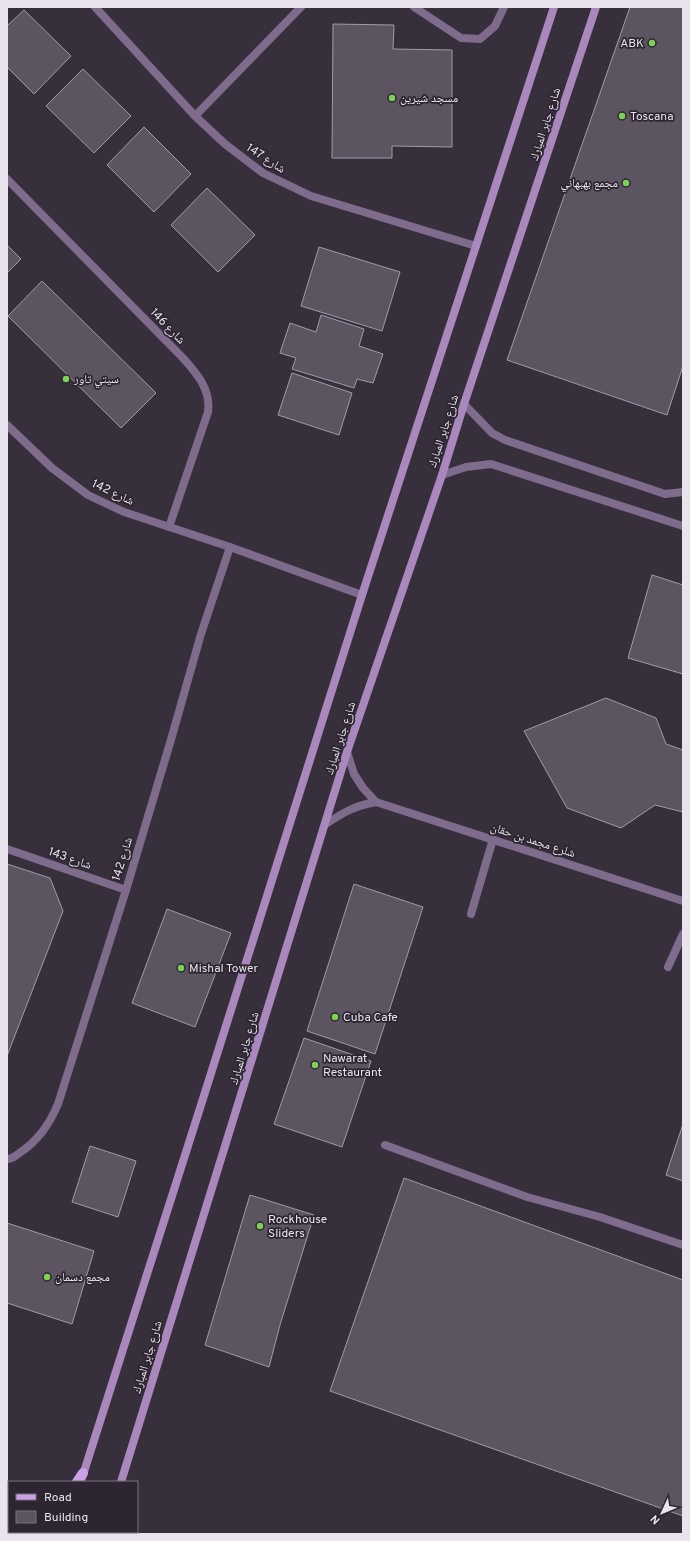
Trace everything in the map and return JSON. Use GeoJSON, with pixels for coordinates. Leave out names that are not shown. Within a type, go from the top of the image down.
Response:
{"type":"FeatureCollection","features":[{"type":"Feature","properties":{"kind":"main road","name":"شارع جابر المبارك"},"geometry":{"type":"LineString","coordinates":[[82,1478],[362,595],[554,7]]}},
{"type":"Feature","properties":{"kind":"main road","name":"شارع جابر المبارك"},"geometry":{"type":"LineString","coordinates":[[121,1481],[326,824],[347,752],[442,475],[464,404],[596,7]]}},
{"type":"Feature","properties":{"kind":"street","name":"شارع 147"},"geometry":{"type":"LineString","coordinates":[[95,7],[195,116],[225,144],[263,173],[311,196],[476,246]]}},
{"type":"Feature","properties":{"kind":"street"},"geometry":{"type":"LineString","coordinates":[[195,116],[301,7]]}},
{"type":"Feature","properties":{"kind":"street"},"geometry":{"type":"LineString","coordinates":[[414,7],[461,38],[480,39],[495,26],[504,7]]}},
{"type":"Feature","properties":{"kind":"street","name":"شارع 146"},"geometry":{"type":"LineString","coordinates":[[7,179],[182,358],[202,382],[208,401],[208,412],[170,527]]}},
{"type":"Feature","properties":{"kind":"street"},"geometry":{"type":"LineString","coordinates":[[464,404],[492,433],[505,440],[665,494],[683,492]]}},
{"type":"Feature","properties":{"kind":"street","name":"شارع 142"},"geometry":{"type":"LineString","coordinates":[[7,425],[52,468],[88,495],[124,512],[230,547],[362,595]]}},
{"type":"Feature","properties":{"kind":"street"},"geometry":{"type":"LineString","coordinates":[[442,475],[466,467],[491,464],[683,526]]}},
{"type":"Feature","properties":{"kind":"street","name":"شارع 142"},"geometry":{"type":"LineString","coordinates":[[7,1160],[26,1149],[39,1136],[50,1121],[58,1104],[126,890],[201,634],[230,547]]}},
{"type":"Feature","properties":{"kind":"street"},"geometry":{"type":"LineString","coordinates":[[347,752],[354,774],[363,788],[376,802]]}},
{"type":"Feature","properties":{"kind":"street"},"geometry":{"type":"LineString","coordinates":[[326,824],[344,812],[360,805],[376,802]]}},
{"type":"Feature","properties":{"kind":"street","name":"شلرع مجمد بن حقان"},"geometry":{"type":"LineString","coordinates":[[376,802],[683,901]]}},
{"type":"Feature","properties":{"kind":"street"},"geometry":{"type":"LineString","coordinates":[[471,914],[493,839]]}},
{"type":"Feature","properties":{"kind":"street","name":"شارع 143"},"geometry":{"type":"LineString","coordinates":[[7,849],[126,890]]}},
{"type":"Feature","properties":{"kind":"street"},"geometry":{"type":"LineString","coordinates":[[668,967],[683,934]]}},
{"type":"Feature","properties":{"kind":"street"},"geometry":{"type":"LineString","coordinates":[[385,1145],[527,1197],[600,1217],[683,1245]]}},
{"type":"Feature","properties":{"kind":"building","name":"مجمع بهبهاني"},"geometry":{"type":"Polygon","coordinates":[[[630,7],[683,7],[683,366],[667,415],[507,360],[630,7]]]}},
{"type":"Feature","properties":{"kind":"building"},"geometry":{"type":"Polygon","coordinates":[[[24,10],[71,56],[34,94],[7,67],[7,26],[24,10]]]}},
{"type":"Feature","properties":{"kind":"building","name":"مسجد شيرين"},"geometry":{"type":"Polygon","coordinates":[[[333,24],[394,25],[393,49],[452,50],[452,147],[392,146],[392,158],[332,158],[333,24]]]}},
{"type":"Feature","properties":{"kind":"building"},"geometry":{"type":"Polygon","coordinates":[[[83,69],[131,116],[94,153],[46,106],[83,69]]]}},
{"type":"Feature","properties":{"kind":"building"},"geometry":{"type":"Polygon","coordinates":[[[144,127],[191,174],[154,212],[107,165],[144,127]]]}},
{"type":"Feature","properties":{"kind":"building"},"geometry":{"type":"Polygon","coordinates":[[[207,188],[255,235],[218,272],[171,225],[207,188]]]}},
{"type":"Feature","properties":{"kind":"building"},"geometry":{"type":"Polygon","coordinates":[[[7,245],[21,259],[7,273],[7,245]]]}},
{"type":"Feature","properties":{"kind":"building"},"geometry":{"type":"Polygon","coordinates":[[[319,247],[400,272],[382,331],[301,306],[319,247]]]}},
{"type":"Feature","properties":{"kind":"building"},"geometry":{"type":"Polygon","coordinates":[[[42,281],[156,393],[121,428],[8,316],[42,281]]]}},
{"type":"Feature","properties":{"kind":"building"},"geometry":{"type":"Polygon","coordinates":[[[321,315],[364,329],[359,346],[383,354],[373,383],[357,379],[354,388],[292,369],[296,358],[280,353],[290,323],[316,332],[321,315]]]}},
{"type":"Feature","properties":{"kind":"building"},"geometry":{"type":"Polygon","coordinates":[[[292,373],[352,393],[339,435],[278,415],[292,373]]]}},
{"type":"Feature","properties":{"kind":"building"},"geometry":{"type":"Polygon","coordinates":[[[652,575],[683,585],[683,674],[628,658],[652,575]]]}},
{"type":"Feature","properties":{"kind":"building"},"geometry":{"type":"Polygon","coordinates":[[[606,698],[656,718],[666,744],[683,750],[683,812],[655,805],[621,828],[567,808],[524,731],[606,698]]]}},
{"type":"Feature","properties":{"kind":"building"},"geometry":{"type":"Polygon","coordinates":[[[7,864],[50,878],[63,911],[7,1056],[7,864]]]}},
{"type":"Feature","properties":{"kind":"building"},"geometry":{"type":"Polygon","coordinates":[[[354,884],[423,907],[375,1054],[307,1031],[354,884]]]}},
{"type":"Feature","properties":{"kind":"building","name":"Mishal Tower"},"geometry":{"type":"Polygon","coordinates":[[[167,909],[231,933],[195,1027],[132,1003],[167,909]]]}},
{"type":"Feature","properties":{"kind":"building"},"geometry":{"type":"Polygon","coordinates":[[[304,1038],[371,1061],[342,1147],[274,1124],[304,1038]]]}},
{"type":"Feature","properties":{"kind":"building"},"geometry":{"type":"Polygon","coordinates":[[[683,1124],[683,1181],[666,1175],[683,1124]]]}},
{"type":"Feature","properties":{"kind":"building"},"geometry":{"type":"Polygon","coordinates":[[[90,1146],[136,1161],[118,1217],[72,1202],[90,1146]]]}},
{"type":"Feature","properties":{"kind":"building"},"geometry":{"type":"Polygon","coordinates":[[[404,1178],[683,1280],[683,1516],[330,1391],[404,1178]]]}},
{"type":"Feature","properties":{"kind":"building"},"geometry":{"type":"Polygon","coordinates":[[[250,1195],[314,1215],[280,1325],[269,1367],[205,1345],[250,1195]]]}},
{"type":"Feature","properties":{"kind":"building","name":"مجمع دسمان"},"geometry":{"type":"Polygon","coordinates":[[[7,1223],[94,1251],[72,1324],[7,1303],[7,1223]]]}},
{"type":"Feature","properties":{"kind":"place","name":"ABK"},"geometry":{"type":"Point","coordinates":[652,43]}},
{"type":"Feature","properties":{"kind":"place","name":"مسجد شيرين"},"geometry":{"type":"Point","coordinates":[392,98]}},
{"type":"Feature","properties":{"kind":"place","name":"Toscana"},"geometry":{"type":"Point","coordinates":[622,116]}},
{"type":"Feature","properties":{"kind":"place","name":"مجمع بهبهاني"},"geometry":{"type":"Point","coordinates":[626,183]}},
{"type":"Feature","properties":{"kind":"place","name":"سيتي تاور"},"geometry":{"type":"Point","coordinates":[66,379]}},
{"type":"Feature","properties":{"kind":"place","name":"Mishal Tower"},"geometry":{"type":"Point","coordinates":[181,968]}},
{"type":"Feature","properties":{"kind":"place","name":"Cuba Cafe"},"geometry":{"type":"Point","coordinates":[335,1017]}},
{"type":"Feature","properties":{"kind":"place","name":"Nawarat Restaurant"},"geometry":{"type":"Point","coordinates":[315,1065]}},
{"type":"Feature","properties":{"kind":"place","name":"Rockhouse Sliders"},"geometry":{"type":"Point","coordinates":[260,1226]}},
{"type":"Feature","properties":{"kind":"place","name":"مجمع دسمان"},"geometry":{"type":"Point","coordinates":[47,1277]}}]}
